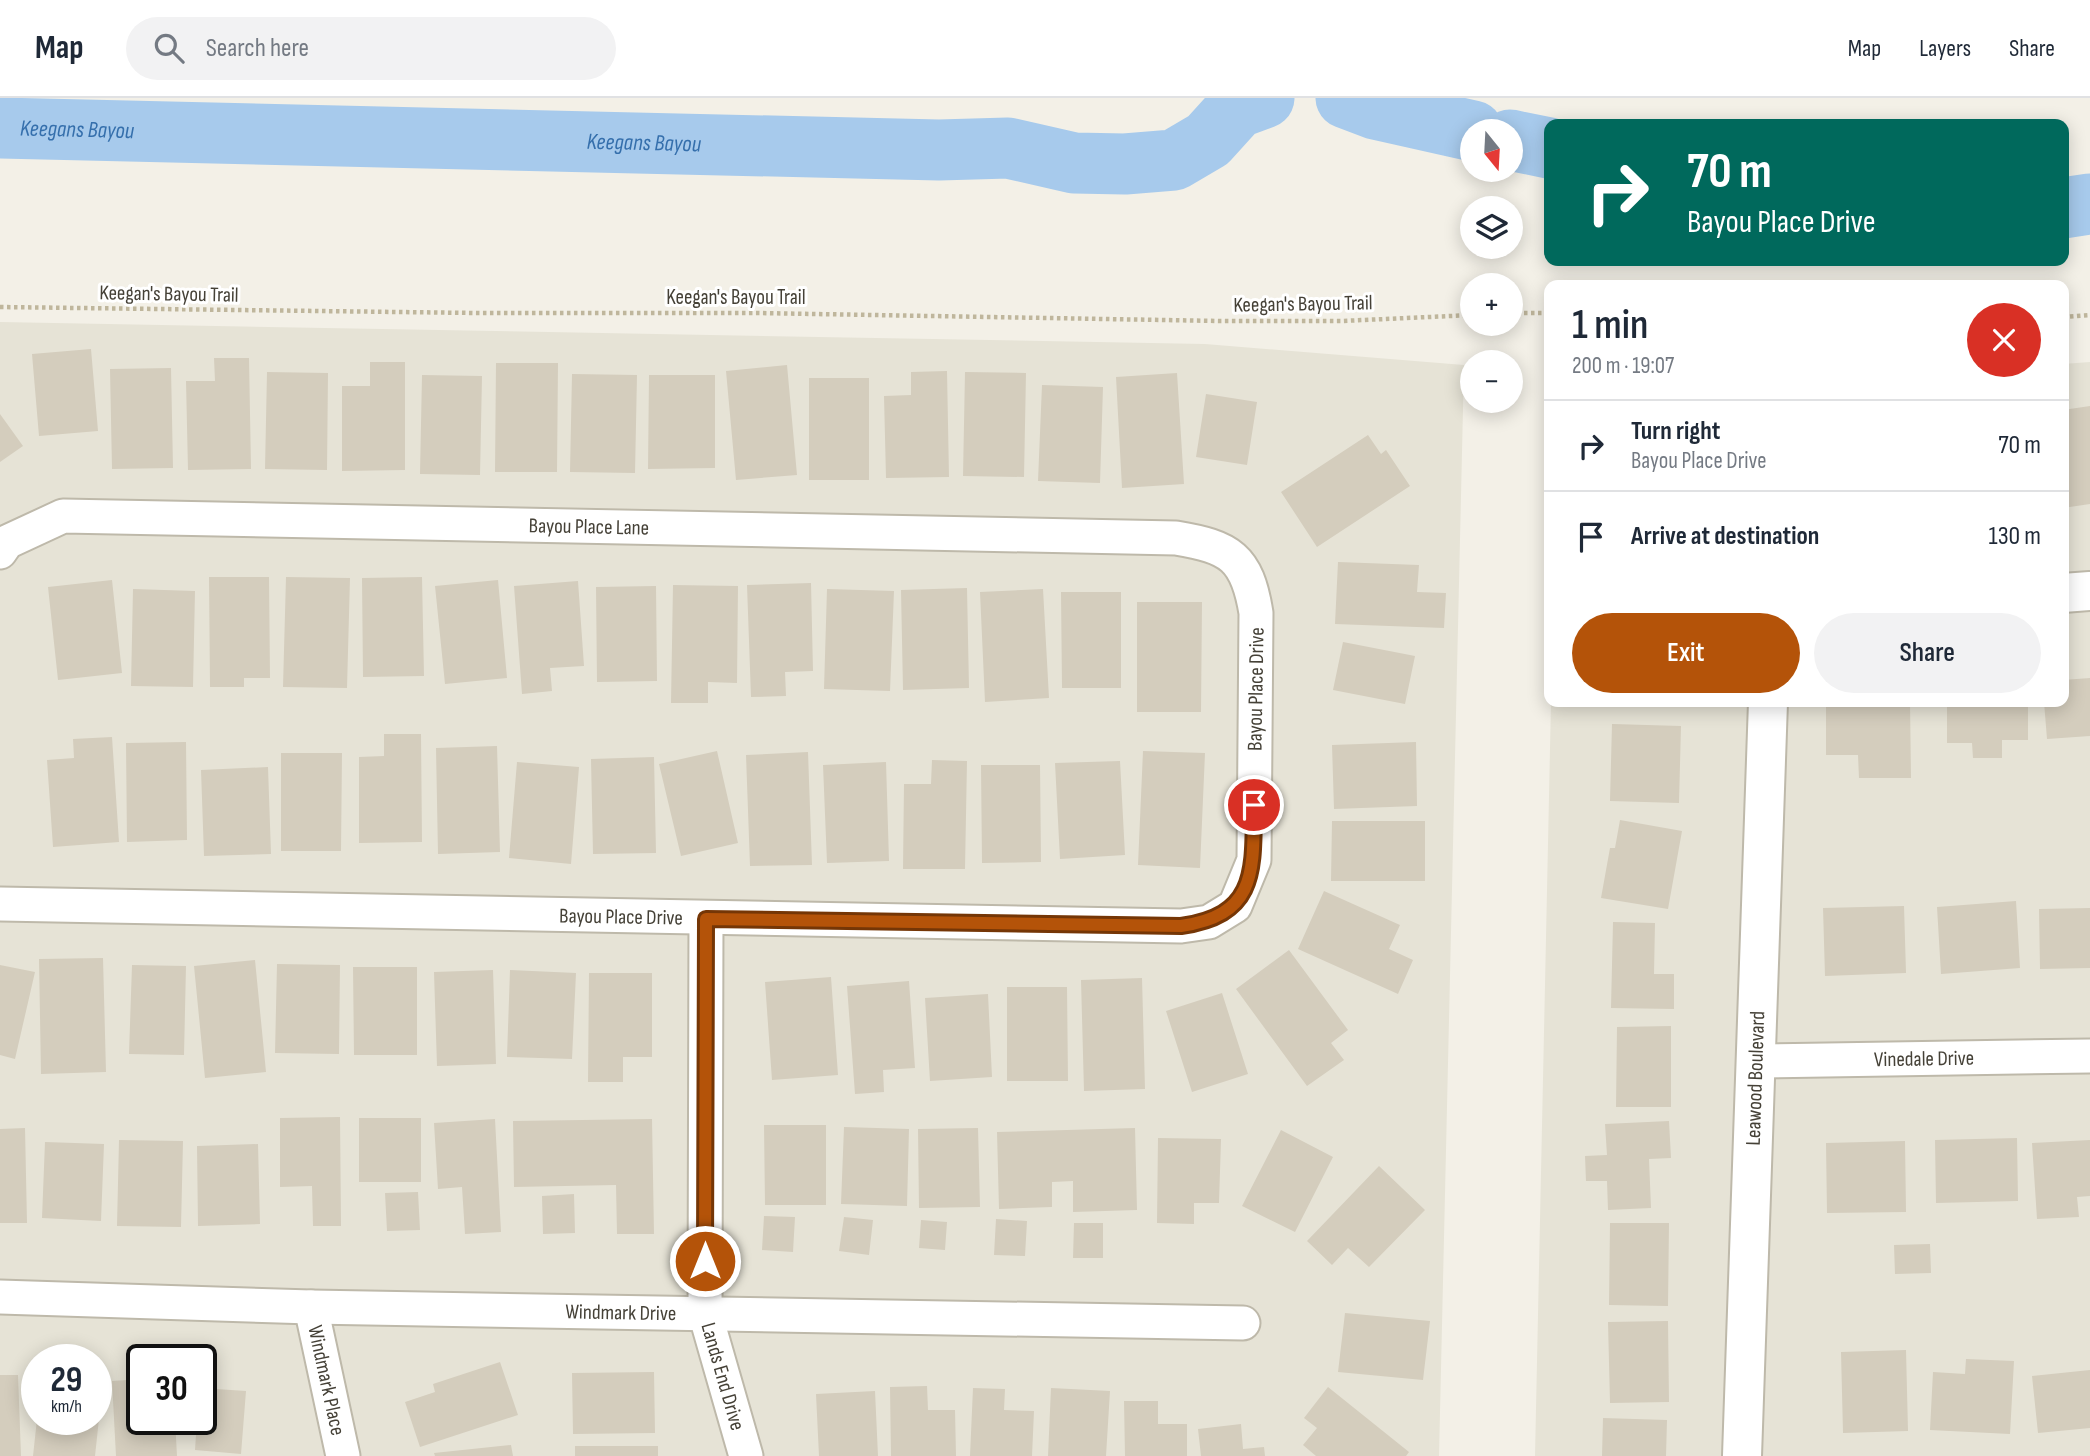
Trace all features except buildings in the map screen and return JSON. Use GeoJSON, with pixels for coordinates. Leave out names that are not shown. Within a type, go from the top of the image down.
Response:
{"type":"FeatureCollection","features":[{"type":"Feature","properties":{"kind":"street","name":"Bayou Place Lane"},"geometry":{"type":"LineString","coordinates":[[4,547],[63,516],[1176,538]]}},
{"type":"Feature","properties":{"kind":"street","name":"Bayou Place Drive"},"geometry":{"type":"LineString","coordinates":[[0,904],[706,919],[1181,926],[1209,922],[1235,906],[1254,860],[1256,613],[1251,582],[1237,559],[1213,544],[1176,538]]}},
{"type":"Feature","properties":{"kind":"street"},"geometry":{"type":"LineString","coordinates":[[2069,593],[2090,592]]}},
{"type":"Feature","properties":{"kind":"street","name":"Leawood Boulevard"},"geometry":{"type":"LineString","coordinates":[[1742,1456],[1768,707]]}},
{"type":"Feature","properties":{"kind":"street","name":"Lands End Drive"},"geometry":{"type":"LineString","coordinates":[[706,919],[705,1313],[746,1456]]}},
{"type":"Feature","properties":{"kind":"street","name":"Vinedale Drive"},"geometry":{"type":"LineString","coordinates":[[1756,1061],[2090,1056]]}},
{"type":"Feature","properties":{"kind":"street","name":"Windmark Drive"},"geometry":{"type":"LineString","coordinates":[[0,1297],[311,1307],[1243,1323]]}},
{"type":"Feature","properties":{"kind":"street","name":"Windmark Place"},"geometry":{"type":"LineString","coordinates":[[311,1307],[343,1456]]}},
{"type":"Feature","properties":{"kind":"path","name":"Keegan's Bayou Trail"},"geometry":{"type":"LineString","coordinates":[[0,307],[477,313],[757,313],[1248,321],[1342,321],[1460,316]]}},
{"type":"Feature","properties":{"kind":"path"},"geometry":{"type":"LineString","coordinates":[[1523,313],[1544,313]]}},
{"type":"Feature","properties":{"kind":"path"},"geometry":{"type":"LineString","coordinates":[[2069,317],[2090,315]]}},
{"type":"Feature","properties":{"kind":"shaded area"},"geometry":{"type":"Polygon","coordinates":[[[0,322],[1205,344],[1460,365],[1460,413],[1463,413],[1439,1456],[0,1456],[0,322]]]}},
{"type":"Feature","properties":{"kind":"shaded area"},"geometry":{"type":"Polygon","coordinates":[[[2090,362],[2090,1456],[1535,1456],[1551,707],[2069,707],[2069,364],[2090,362]]]}},
{"type":"Feature","properties":{"kind":"waterway","name":"Keegans Bayou"},"geometry":{"type":"LineString","coordinates":[[0,128],[939,150],[1008,148],[1074,163],[1125,164],[1174,160],[1208,140],[1237,108],[1264,98]]}},
{"type":"Feature","properties":{"kind":"waterway","name":"Keegans Bayou"},"geometry":{"type":"LineString","coordinates":[[1346,98],[1375,109],[1460,128]]}},
{"type":"Feature","properties":{"kind":"waterway","name":"Keegans Bayou"},"geometry":{"type":"LineString","coordinates":[[1523,143],[1544,147]]}},
{"type":"Feature","properties":{"kind":"waterway","name":"Keegans Bayou"},"geometry":{"type":"LineString","coordinates":[[2069,207],[2090,204]]}},
{"type":"Feature","properties":{"kind":"route"},"geometry":{"type":"LineString","coordinates":[[705,1261],[706,919],[1181,926],[1209,922],[1235,906],[1244,889],[1254,860],[1254,805]]}}]}
